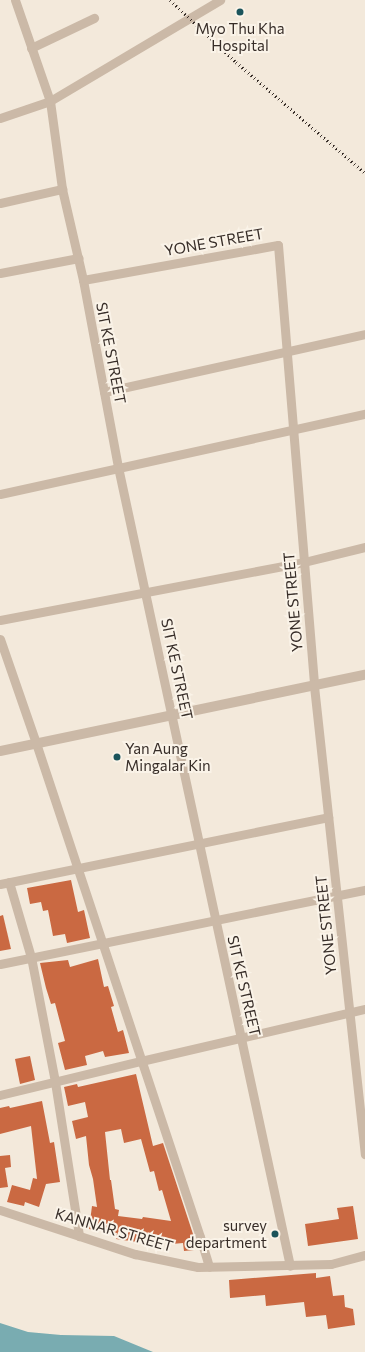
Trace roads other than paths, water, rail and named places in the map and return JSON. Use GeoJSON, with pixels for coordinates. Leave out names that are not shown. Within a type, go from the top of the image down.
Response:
{"type":"FeatureCollection","features":[{"type":"Feature","properties":{"kind":"street","name":"SIT KE STREET"},"geometry":{"type":"LineString","coordinates":[[15,0],[50,100],[62,189],[83,280],[118,468],[290,1266]]}},
{"type":"Feature","properties":{"kind":"street"},"geometry":{"type":"LineString","coordinates":[[0,118],[50,100],[220,0]]}},
{"type":"Feature","properties":{"kind":"street"},"geometry":{"type":"LineString","coordinates":[[31,48],[94,18]]}},
{"type":"Feature","properties":{"kind":"street"},"geometry":{"type":"LineString","coordinates":[[0,203],[62,189]]}},
{"type":"Feature","properties":{"kind":"street","name":"YONE STREET"},"geometry":{"type":"LineString","coordinates":[[83,280],[278,244],[314,686],[365,1154]]}},
{"type":"Feature","properties":{"kind":"street"},"geometry":{"type":"LineString","coordinates":[[0,273],[78,258]]}},
{"type":"Feature","properties":{"kind":"street"},"geometry":{"type":"LineString","coordinates":[[104,392],[365,334]]}},
{"type":"Feature","properties":{"kind":"street"},"geometry":{"type":"LineString","coordinates":[[0,494],[365,414]]}},
{"type":"Feature","properties":{"kind":"street"},"geometry":{"type":"LineString","coordinates":[[0,620],[304,562],[365,547]]}},
{"type":"Feature","properties":{"kind":"street"},"geometry":{"type":"LineString","coordinates":[[0,639],[78,869],[209,1267]]}},
{"type":"Feature","properties":{"kind":"street"},"geometry":{"type":"LineString","coordinates":[[0,751],[365,675]]}},
{"type":"Feature","properties":{"kind":"street"},"geometry":{"type":"LineString","coordinates":[[79,1236],[55,1082],[30,957],[5,883],[328,817]]}},
{"type":"Feature","properties":{"kind":"street"},"geometry":{"type":"LineString","coordinates":[[0,964],[214,919],[337,897],[365,890]]}},
{"type":"Feature","properties":{"kind":"street"},"geometry":{"type":"LineString","coordinates":[[0,1096],[141,1060],[365,1009]]}},
{"type":"Feature","properties":{"kind":"street","name":"KANNAR STREET"},"geometry":{"type":"LineString","coordinates":[[0,1210],[135,1254],[198,1267],[331,1264],[365,1254]]}},
{"type":"Feature","properties":{"kind":"water"},"geometry":{"type":"Polygon","coordinates":[[[0,1323],[28,1332],[61,1335],[114,1336],[153,1352],[0,1352],[0,1323]]]}},
{"type":"Feature","properties":{"kind":"railway"},"geometry":{"type":"LineString","coordinates":[[170,0],[236,62],[365,173]]}},
{"type":"Feature","properties":{"kind":"place","name":"Myo Thu Kha Hospital"},"geometry":{"type":"Point","coordinates":[240,12]}},
{"type":"Feature","properties":{"kind":"place","name":"Yan Aung Mingalar Kin"},"geometry":{"type":"Point","coordinates":[117,757]}},
{"type":"Feature","properties":{"kind":"place","name":"survey department"},"geometry":{"type":"Point","coordinates":[275,1234]}}]}
